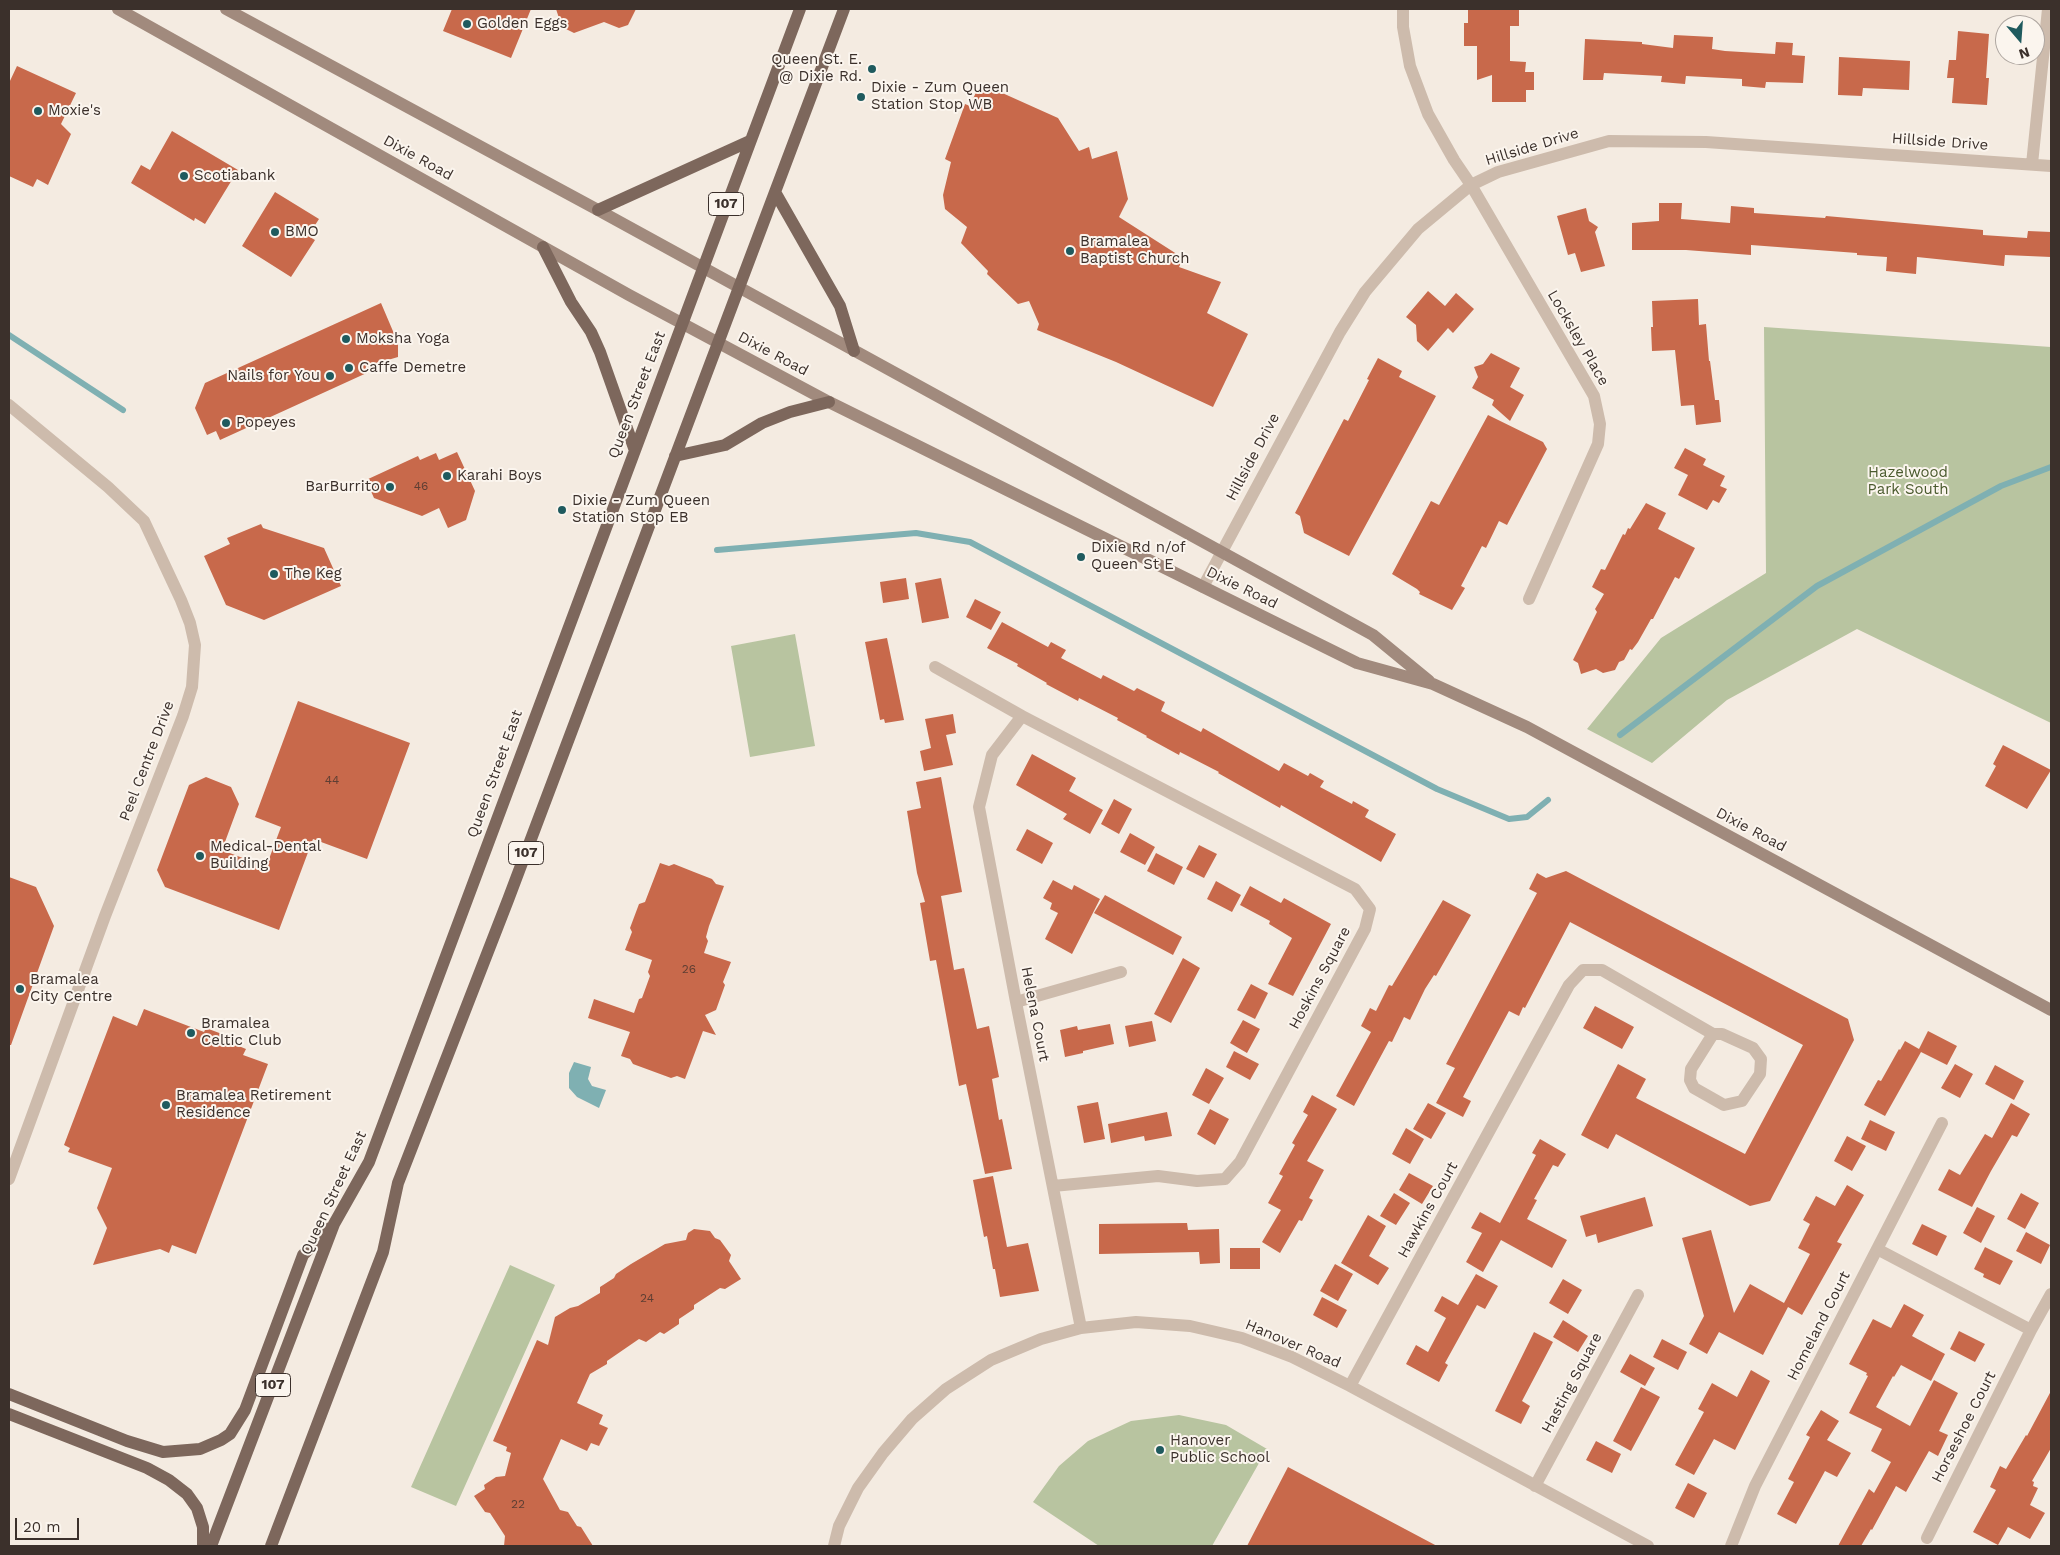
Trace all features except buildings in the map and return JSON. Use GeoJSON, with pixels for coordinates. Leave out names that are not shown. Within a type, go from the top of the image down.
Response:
{"type":"FeatureCollection","features":[{"type":"Feature","properties":{"kind":"main road","name":"Dixie Road"},"geometry":{"type":"LineString","coordinates":[[118,9],[543,247],[829,402],[1357,663],[1433,684],[1527,727],[2051,1010]]}},
{"type":"Feature","properties":{"kind":"main road","name":"Dixie Road"},"geometry":{"type":"LineString","coordinates":[[226,9],[1373,634],[1433,684]]}},
{"type":"Feature","properties":{"kind":"main road","name":"Queen Street East"},"geometry":{"type":"LineString","coordinates":[[211,1546],[334,1224],[369,1162],[634,448],[800,9]]}},
{"type":"Feature","properties":{"kind":"main road","name":"107"},"geometry":{"type":"LineString","coordinates":[[271,1546],[384,1252],[398,1183],[508,900],[844,9]]}},
{"type":"Feature","properties":{"kind":"main road"},"geometry":{"type":"LineString","coordinates":[[598,210],[750,141]]}},
{"type":"Feature","properties":{"kind":"main road"},"geometry":{"type":"LineString","coordinates":[[775,192],[840,306],[854,351]]}},
{"type":"Feature","properties":{"kind":"main road"},"geometry":{"type":"LineString","coordinates":[[543,247],[571,302],[591,332],[597,345],[634,448]]}},
{"type":"Feature","properties":{"kind":"main road"},"geometry":{"type":"LineString","coordinates":[[675,456],[725,445],[762,423],[790,412],[829,402]]}},
{"type":"Feature","properties":{"kind":"main road"},"geometry":{"type":"LineString","coordinates":[[9,1394],[127,1441],[163,1452],[200,1449],[221,1440],[230,1434],[245,1410],[303,1255],[334,1224]]}},
{"type":"Feature","properties":{"kind":"main road"},"geometry":{"type":"LineString","coordinates":[[9,1414],[147,1468],[169,1480],[187,1494],[197,1508],[203,1527],[202,1546]]}},
{"type":"Feature","properties":{"kind":"street","name":"Locksley Place"},"geometry":{"type":"LineString","coordinates":[[1402,9],[1403,27],[1415,82],[1428,114],[1594,396],[1600,424],[1598,444],[1528,599]]}},
{"type":"Feature","properties":{"kind":"street"},"geometry":{"type":"LineString","coordinates":[[2032,164],[2048,9]]}},
{"type":"Feature","properties":{"kind":"street","name":"Hillside Drive"},"geometry":{"type":"LineString","coordinates":[[1203,587],[1340,332],[1365,292],[1418,229],[1471,185],[1498,172],[1609,141],[1706,142],[2051,166]]}},
{"type":"Feature","properties":{"kind":"street","name":"Peel Centre Drive"},"geometry":{"type":"LineString","coordinates":[[9,405],[108,487],[144,521],[181,600],[190,623],[195,645],[192,687],[183,716],[105,916],[9,1178]]}},
{"type":"Feature","properties":{"kind":"street"},"geometry":{"type":"LineString","coordinates":[[935,667],[1022,716]]}},
{"type":"Feature","properties":{"kind":"street","name":"Helena Court"},"geometry":{"type":"LineString","coordinates":[[1022,716],[992,755],[979,807],[1081,1328]]}},
{"type":"Feature","properties":{"kind":"street","name":"Hoskins Square"},"geometry":{"type":"LineString","coordinates":[[1022,716],[1356,889],[1370,909],[1365,929],[1240,1162],[1225,1179],[1197,1181],[1158,1176],[1053,1186]]}},
{"type":"Feature","properties":{"kind":"street","name":"Hawkins Court"},"geometry":{"type":"LineString","coordinates":[[1350,1386],[1569,985],[1583,970],[1602,970],[1713,1034]]}},
{"type":"Feature","properties":{"kind":"street"},"geometry":{"type":"LineString","coordinates":[[1016,1002],[1121,972]]}},
{"type":"Feature","properties":{"kind":"street"},"geometry":{"type":"LineString","coordinates":[[1713,1034],[1722,1034],[1753,1048],[1762,1059],[1760,1074],[1742,1101],[1724,1105],[1694,1088],[1690,1080],[1691,1069],[1713,1034]]}},
{"type":"Feature","properties":{"kind":"street","name":"Homeland Court"},"geometry":{"type":"LineString","coordinates":[[1730,1546],[1755,1486],[1942,1123]]}},
{"type":"Feature","properties":{"kind":"street"},"geometry":{"type":"LineString","coordinates":[[1878,1249],[2031,1330]]}},
{"type":"Feature","properties":{"kind":"street","name":"Horseshoe Court"},"geometry":{"type":"LineString","coordinates":[[1927,1538],[2031,1330],[2051,1294]]}},
{"type":"Feature","properties":{"kind":"street","name":"Hasting Square"},"geometry":{"type":"LineString","coordinates":[[1536,1486],[1638,1295]]}},
{"type":"Feature","properties":{"kind":"street","name":"Hanover Road"},"geometry":{"type":"LineString","coordinates":[[834,1546],[839,1526],[858,1488],[883,1453],[912,1419],[946,1389],[991,1360],[1041,1339],[1081,1328],[1136,1322],[1190,1326],[1242,1338],[1292,1357],[1350,1386],[1648,1546]]}},
{"type":"Feature","properties":{"kind":"green space","name":"Hazelwood Park South"},"geometry":{"type":"Polygon","coordinates":[[[1764,327],[2051,347],[2051,723],[1857,629],[1727,700],[1652,763],[1587,729],[1661,638],[1766,573],[1764,327]]]}},
{"type":"Feature","properties":{"kind":"green space"},"geometry":{"type":"Polygon","coordinates":[[[795,634],[815,746],[750,757],[731,646],[795,634]]]}},
{"type":"Feature","properties":{"kind":"green space"},"geometry":{"type":"Polygon","coordinates":[[[510,1265],[555,1285],[456,1506],[411,1487],[510,1265]]]}},
{"type":"Feature","properties":{"kind":"green space"},"geometry":{"type":"Polygon","coordinates":[[[1179,1415],[1226,1425],[1267,1449],[1212,1546],[1099,1546],[1033,1502],[1059,1466],[1088,1441],[1131,1421],[1179,1415]]]}},
{"type":"Feature","properties":{"kind":"water"},"geometry":{"type":"Polygon","coordinates":[[[574,1062],[591,1067],[588,1079],[592,1086],[606,1090],[599,1108],[577,1097],[569,1088],[569,1073],[574,1062]]]}},
{"type":"Feature","properties":{"kind":"waterway"},"geometry":{"type":"LineString","coordinates":[[9,335],[123,410]]}},
{"type":"Feature","properties":{"kind":"waterway"},"geometry":{"type":"LineString","coordinates":[[1620,735],[1817,586],[2001,486],[2051,467]]}},
{"type":"Feature","properties":{"kind":"waterway"},"geometry":{"type":"LineString","coordinates":[[717,550],[916,533],[970,542],[1437,789],[1509,819],[1527,817],[1548,800]]}},
{"type":"Feature","properties":{"kind":"place","name":"Golden Eggs"},"geometry":{"type":"Point","coordinates":[467,24]}},
{"type":"Feature","properties":{"kind":"place","name":"Queen St. E. @ Dixie Rd."},"geometry":{"type":"Point","coordinates":[872,69]}},
{"type":"Feature","properties":{"kind":"place","name":"Dixie - Zum Queen Station Stop WB"},"geometry":{"type":"Point","coordinates":[861,97]}},
{"type":"Feature","properties":{"kind":"place","name":"Moxie's"},"geometry":{"type":"Point","coordinates":[38,111]}},
{"type":"Feature","properties":{"kind":"place","name":"Scotiabank"},"geometry":{"type":"Point","coordinates":[184,176]}},
{"type":"Feature","properties":{"kind":"place","name":"BMO"},"geometry":{"type":"Point","coordinates":[275,232]}},
{"type":"Feature","properties":{"kind":"place","name":"Bramalea Baptist Church"},"geometry":{"type":"Point","coordinates":[1070,251]}},
{"type":"Feature","properties":{"kind":"place","name":"Moksha Yoga"},"geometry":{"type":"Point","coordinates":[346,339]}},
{"type":"Feature","properties":{"kind":"place","name":"Caffe Demetre"},"geometry":{"type":"Point","coordinates":[349,368]}},
{"type":"Feature","properties":{"kind":"place","name":"Nails for You"},"geometry":{"type":"Point","coordinates":[330,376]}},
{"type":"Feature","properties":{"kind":"place","name":"Popeyes"},"geometry":{"type":"Point","coordinates":[226,423]}},
{"type":"Feature","properties":{"kind":"place","name":"Karahi Boys"},"geometry":{"type":"Point","coordinates":[447,476]}},
{"type":"Feature","properties":{"kind":"place","name":"BarBurrito"},"geometry":{"type":"Point","coordinates":[390,487]}},
{"type":"Feature","properties":{"kind":"place","name":"Dixie - Zum Queen Station Stop EB"},"geometry":{"type":"Point","coordinates":[562,510]}},
{"type":"Feature","properties":{"kind":"place","name":"Dixie Rd n/of Queen St E"},"geometry":{"type":"Point","coordinates":[1081,557]}},
{"type":"Feature","properties":{"kind":"place","name":"The Keg"},"geometry":{"type":"Point","coordinates":[274,574]}},
{"type":"Feature","properties":{"kind":"place","name":"Medical-Dental Building"},"geometry":{"type":"Point","coordinates":[200,856]}},
{"type":"Feature","properties":{"kind":"place","name":"Bramalea City Centre"},"geometry":{"type":"Point","coordinates":[20,989]}},
{"type":"Feature","properties":{"kind":"place","name":"Bramalea Celtic Club"},"geometry":{"type":"Point","coordinates":[191,1033]}},
{"type":"Feature","properties":{"kind":"place","name":"Bramalea Retirement Residence"},"geometry":{"type":"Point","coordinates":[166,1105]}},
{"type":"Feature","properties":{"kind":"place","name":"Hanover Public School"},"geometry":{"type":"Point","coordinates":[1160,1450]}}]}
